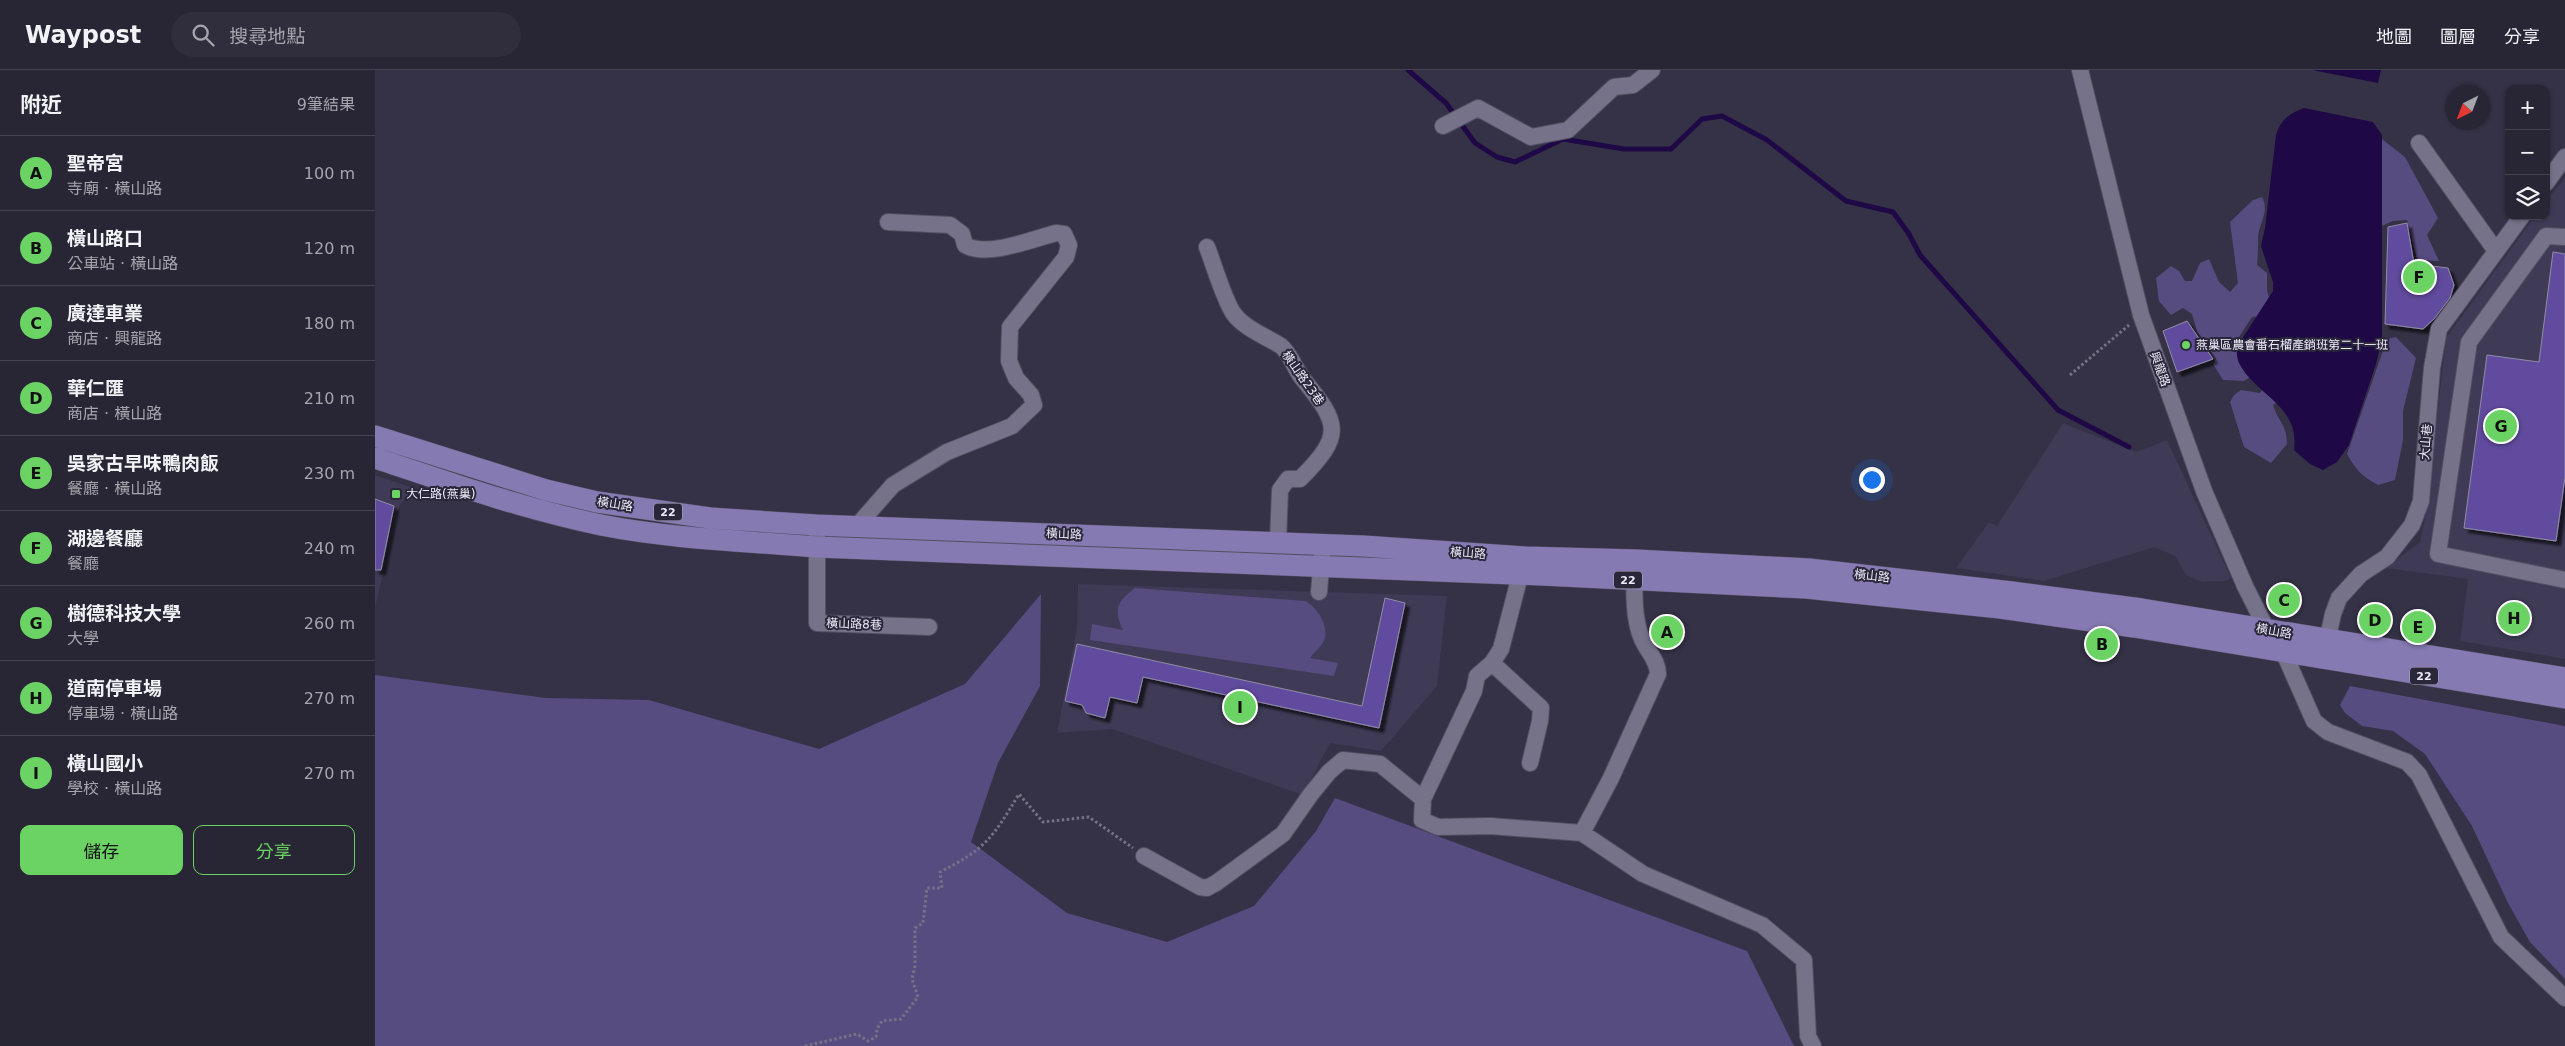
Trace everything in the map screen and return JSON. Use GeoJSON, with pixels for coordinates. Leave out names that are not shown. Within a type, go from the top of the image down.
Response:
{"type":"FeatureCollection","features":[{"type":"Feature","properties":{"kind":"main road","name":"橫山路"},"geometry":{"type":"LineString","coordinates":[[375,436],[499,476],[597,502],[710,518],[816,525],[1322,544],[1523,566]]}},
{"type":"Feature","properties":{"kind":"main road","name":"橫山路"},"geometry":{"type":"LineString","coordinates":[[375,458],[515,504],[603,525],[699,538],[817,547],[1321,568],[1523,566],[1635,570],[1809,569],[1983,588],[2142,609],[2267,630],[2325,650],[2565,698]]}},
{"type":"Feature","properties":{"kind":"main road","name":"橫山路"},"geometry":{"type":"LineString","coordinates":[[1635,570],[1990,607],[2283,651],[2325,650],[2565,678]]}},
{"type":"Feature","properties":{"kind":"street"},"geometry":{"type":"LineString","coordinates":[[1443,126],[1478,108],[1531,137],[1568,130],[1614,87],[1633,85],[1652,70]]}},
{"type":"Feature","properties":{"kind":"street","name":"興龍路"},"geometry":{"type":"LineString","coordinates":[[2080,70],[2141,315],[2204,491],[2245,586],[2267,630],[2283,651],[2314,721],[2328,732],[2407,762],[2419,775],[2501,937],[2565,998]]}},
{"type":"Feature","properties":{"kind":"street"},"geometry":{"type":"LineString","coordinates":[[2419,143],[2496,252]]}},
{"type":"Feature","properties":{"kind":"street"},"geometry":{"type":"LineString","coordinates":[[2550,177],[2565,157]]}},
{"type":"Feature","properties":{"kind":"street","name":"大山巷"},"geometry":{"type":"LineString","coordinates":[[2325,650],[2339,598],[2361,574],[2387,557],[2412,525],[2421,501],[2435,343],[2439,329],[2519,220]]}},
{"type":"Feature","properties":{"kind":"street"},"geometry":{"type":"LineString","coordinates":[[857,526],[893,486],[947,452],[1012,426],[1034,405],[1031,395],[1017,378],[1009,361],[1010,327],[1067,257],[1069,245],[1065,234],[1056,233],[998,248],[974,250],[965,245],[962,234],[950,226],[888,222]]}},
{"type":"Feature","properties":{"kind":"street"},"geometry":{"type":"LineString","coordinates":[[2565,237],[2546,236],[2469,342],[2438,554],[2565,580]]}},
{"type":"Feature","properties":{"kind":"street","name":"橫山路23巷"},"geometry":{"type":"LineString","coordinates":[[1207,247],[1234,314],[1283,348],[1301,376],[1317,394],[1333,428],[1330,446],[1300,478],[1288,479],[1280,490],[1278,542]]}},
{"type":"Feature","properties":{"kind":"street","name":"橫山路8巷"},"geometry":{"type":"LineString","coordinates":[[816,525],[817,623],[929,627]]}},
{"type":"Feature","properties":{"kind":"street"},"geometry":{"type":"LineString","coordinates":[[1319,592],[1322,544]]}},
{"type":"Feature","properties":{"kind":"street"},"geometry":{"type":"LineString","coordinates":[[1523,566],[1501,649],[1492,663],[1477,676],[1470,699],[1423,799],[1422,820],[1438,828],[1490,826],[1582,833],[1643,874],[1762,925],[1804,960],[1807,1036],[1813,1046]]}},
{"type":"Feature","properties":{"kind":"street"},"geometry":{"type":"LineString","coordinates":[[1582,833],[1611,778],[1658,674],[1658,666],[1641,637],[1635,570]]}},
{"type":"Feature","properties":{"kind":"street"},"geometry":{"type":"LineString","coordinates":[[1492,663],[1541,708],[1540,721],[1529,763]]}},
{"type":"Feature","properties":{"kind":"street"},"geometry":{"type":"LineString","coordinates":[[1144,856],[1200,887],[1207,888],[1283,834],[1311,794],[1329,772],[1343,760],[1380,764],[1423,799]]}},
{"type":"Feature","properties":{"kind":"path"},"geometry":{"type":"LineString","coordinates":[[2070,375],[2141,315]]}},
{"type":"Feature","properties":{"kind":"path"},"geometry":{"type":"LineString","coordinates":[[805,1046],[857,1034],[868,1041],[876,1037],[877,1029],[882,1020],[901,1019],[918,998],[912,979],[915,966],[915,928],[923,923],[927,888],[942,888],[940,872],[970,857],[993,836],[1019,794],[1043,822],[1089,816],[1144,856]]}},
{"type":"Feature","properties":{"kind":"shaded area"},"geometry":{"type":"Polygon","coordinates":[[[2312,70],[2381,70],[2378,83],[2312,70]]]}},
{"type":"Feature","properties":{"kind":"shaded area"},"geometry":{"type":"Polygon","coordinates":[[[2304,108],[2373,122],[2382,135],[2382,338],[2376,364],[2349,445],[2337,462],[2323,470],[2310,464],[2294,450],[2294,435],[2284,411],[2246,374],[2238,361],[2236,348],[2273,291],[2273,282],[2261,246],[2265,228],[2276,135],[2280,125],[2286,118],[2304,108]]]}},
{"type":"Feature","properties":{"kind":"shaded area"},"geometry":{"type":"Polygon","coordinates":[[[2374,133],[2405,157],[2438,218],[2427,235],[2439,261],[2417,260],[2407,220],[2393,221],[2379,227],[2374,133]]]}},
{"type":"Feature","properties":{"kind":"shaded area"},"geometry":{"type":"Polygon","coordinates":[[[2565,178],[2565,659],[2460,641],[2468,579],[2386,568],[2420,542],[2426,514],[2446,338],[2532,220],[2550,220],[2550,196],[2565,178]]]}},
{"type":"Feature","properties":{"kind":"shaded area"},"geometry":{"type":"Polygon","coordinates":[[[2262,197],[2265,212],[2258,237],[2257,265],[2267,273],[2267,290],[2271,305],[2262,316],[2252,317],[2239,337],[2253,375],[2244,381],[2223,380],[2213,364],[2216,359],[2197,331],[2192,314],[2183,308],[2171,315],[2159,301],[2156,278],[2171,266],[2179,271],[2185,281],[2192,281],[2200,263],[2209,259],[2219,282],[2230,292],[2238,283],[2230,222],[2253,200],[2262,197]]]}},
{"type":"Feature","properties":{"kind":"shaded area"},"geometry":{"type":"Polygon","coordinates":[[[2396,337],[2416,358],[2403,411],[2403,440],[2395,480],[2378,485],[2360,472],[2347,454],[2387,339],[2396,337]]]}},
{"type":"Feature","properties":{"kind":"shaded area"},"geometry":{"type":"Polygon","coordinates":[[[2266,384],[2285,397],[2273,405],[2286,432],[2287,444],[2271,463],[2244,447],[2230,402],[2234,395],[2241,390],[2260,393],[2266,384]]]}},
{"type":"Feature","properties":{"kind":"shaded area"},"geometry":{"type":"Polygon","coordinates":[[[2063,423],[2136,452],[2167,440],[2231,578],[2226,581],[2202,582],[2186,575],[2175,556],[2154,547],[2044,581],[1956,568],[1989,522],[1997,526],[2063,423]]]}},
{"type":"Feature","properties":{"kind":"shaded area"},"geometry":{"type":"Polygon","coordinates":[[[375,475],[413,488],[399,506],[375,608],[375,475]]]}},
{"type":"Feature","properties":{"kind":"shaded area"},"geometry":{"type":"Polygon","coordinates":[[[1078,584],[1447,596],[1437,686],[1381,751],[1330,743],[1303,795],[1113,729],[1057,733],[1077,628],[1078,584]]]}},
{"type":"Feature","properties":{"kind":"shaded area"},"geometry":{"type":"Polygon","coordinates":[[[1135,588],[1305,601],[1314,607],[1321,616],[1325,627],[1323,643],[1310,658],[1338,663],[1334,676],[1090,640],[1092,624],[1123,630],[1118,617],[1119,606],[1124,598],[1135,588]]]}},
{"type":"Feature","properties":{"kind":"shaded area"},"geometry":{"type":"Polygon","coordinates":[[[1041,594],[1040,686],[998,763],[971,842],[1067,913],[1167,942],[1254,906],[1316,831],[1335,798],[1747,951],[1794,1046],[375,1046],[375,675],[546,698],[649,700],[819,749],[965,684],[1041,594]]]}},
{"type":"Feature","properties":{"kind":"shaded area"},"geometry":{"type":"Polygon","coordinates":[[[2350,686],[2565,726],[2565,979],[2530,942],[2508,903],[2472,826],[2425,754],[2393,731],[2362,726],[2345,713],[2340,705],[2350,686]]]}},
{"type":"Feature","properties":{"kind":"building"},"geometry":{"type":"Polygon","coordinates":[[[2407,223],[2414,264],[2448,268],[2454,285],[2450,298],[2434,319],[2423,329],[2385,324],[2388,227],[2407,223]]]}},
{"type":"Feature","properties":{"kind":"building"},"geometry":{"type":"Polygon","coordinates":[[[2553,252],[2565,254],[2565,477],[2556,541],[2464,528],[2487,355],[2539,362],[2553,252]]]}},
{"type":"Feature","properties":{"kind":"building","name":"燕巢區農會番石榴產銷班第二十一班"},"geometry":{"type":"Polygon","coordinates":[[[2187,321],[2213,359],[2177,372],[2163,331],[2187,321]]]}},
{"type":"Feature","properties":{"kind":"building"},"geometry":{"type":"Polygon","coordinates":[[[375,499],[394,506],[381,570],[375,570],[375,499]]]}},
{"type":"Feature","properties":{"kind":"building"},"geometry":{"type":"Polygon","coordinates":[[[1385,598],[1405,603],[1379,728],[1143,677],[1137,703],[1110,697],[1105,718],[1086,713],[1082,705],[1065,701],[1077,644],[1362,706],[1385,598]]]}},
{"type":"Feature","properties":{"kind":"waterway"},"geometry":{"type":"LineString","coordinates":[[1408,70],[1446,103],[1475,143],[1497,157],[1515,162],[1563,139],[1624,149],[1671,149],[1702,119],[1722,116],[1767,140],[1846,201],[1893,212],[1909,234],[1920,255],[2058,410],[2129,447]]}},
{"type":"Feature","properties":{"kind":"place","name":"湖邊餐廳"},"geometry":{"type":"Point","coordinates":[2419,277]}},
{"type":"Feature","properties":{"kind":"place","name":"燕巢區農會番石榴產銷班第二十一班"},"geometry":{"type":"Point","coordinates":[2186,345]}},
{"type":"Feature","properties":{"kind":"place","name":"樹德科技大學"},"geometry":{"type":"Point","coordinates":[2501,426]}},
{"type":"Feature","properties":{"kind":"place","name":"大仁路(燕巢)"},"geometry":{"type":"Point","coordinates":[396,494]}},
{"type":"Feature","properties":{"kind":"place","name":"廣達車業"},"geometry":{"type":"Point","coordinates":[2284,600]}},
{"type":"Feature","properties":{"kind":"place","name":"道南停車場"},"geometry":{"type":"Point","coordinates":[2514,618]}},
{"type":"Feature","properties":{"kind":"place","name":"華仁匯"},"geometry":{"type":"Point","coordinates":[2375,620]}},
{"type":"Feature","properties":{"kind":"place","name":"吳家古早味鴨肉飯"},"geometry":{"type":"Point","coordinates":[2418,627]}},
{"type":"Feature","properties":{"kind":"place","name":"聖帝宮"},"geometry":{"type":"Point","coordinates":[1667,632]}},
{"type":"Feature","properties":{"kind":"place","name":"橫山路口"},"geometry":{"type":"Point","coordinates":[2102,644]}},
{"type":"Feature","properties":{"kind":"place","name":"橫山國小"},"geometry":{"type":"Point","coordinates":[1240,707]}}]}
